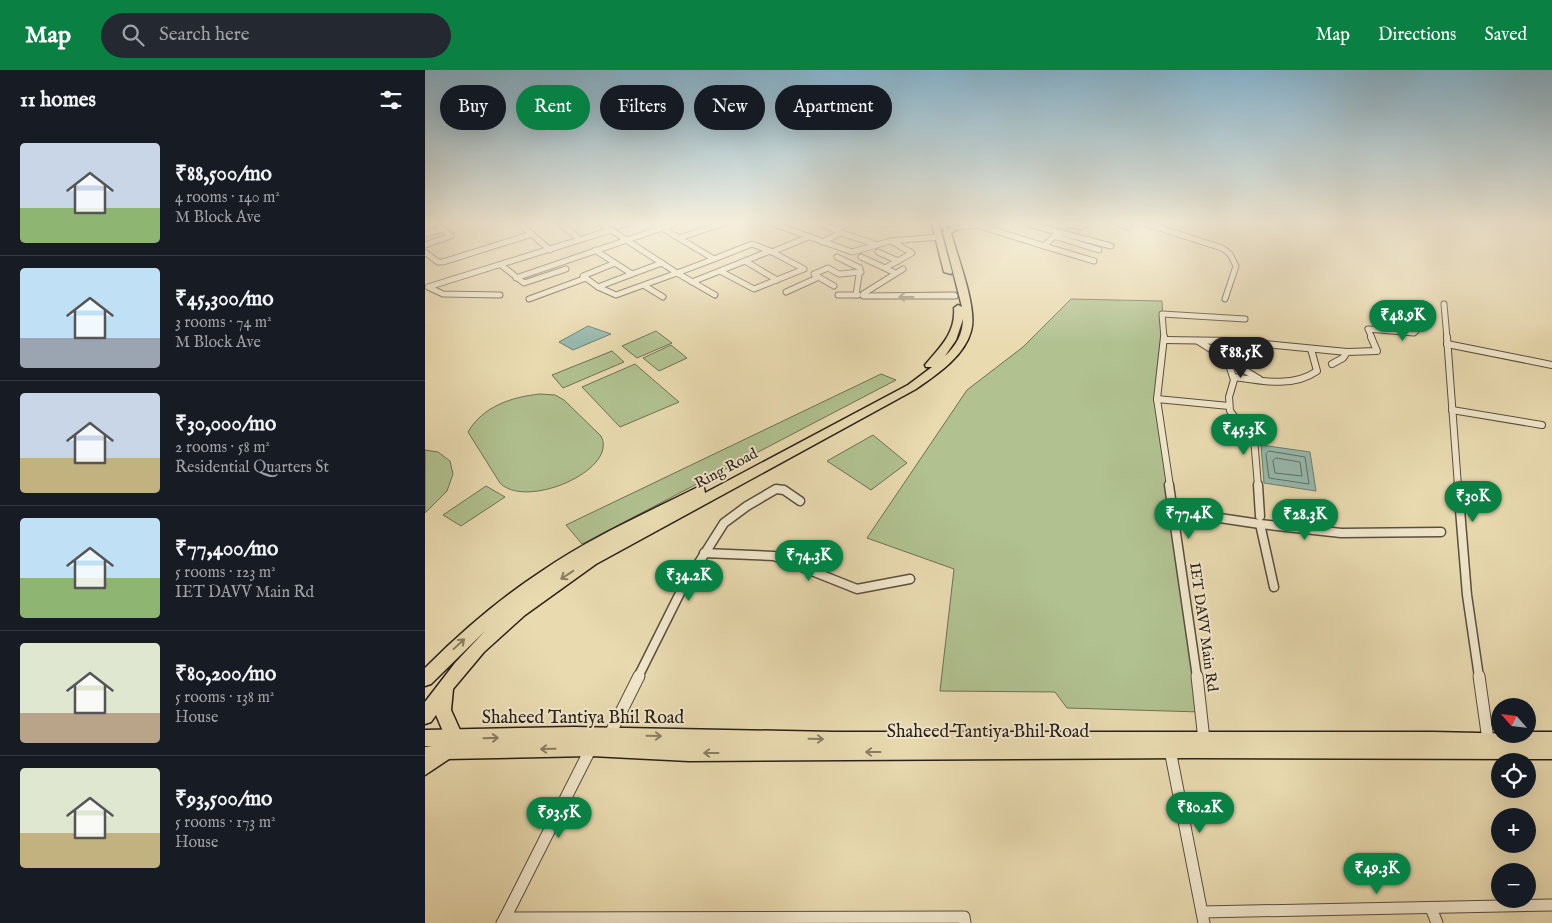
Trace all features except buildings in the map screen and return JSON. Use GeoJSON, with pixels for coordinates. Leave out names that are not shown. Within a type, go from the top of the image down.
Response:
{"type":"FeatureCollection","features":[{"type":"Feature","properties":{"kind":"highway","name":"Ring Road"},"geometry":{"type":"LineString","coordinates":[[425,679],[456,647],[491,616],[547,575],[607,540],[910,379],[933,363],[952,339],[959,325],[960,315],[955,296],[952,264]]}},
{"type":"Feature","properties":{"kind":"highway","name":"Ring Road"},"geometry":{"type":"LineString","coordinates":[[425,716],[439,693],[494,631],[541,593],[591,560],[912,387],[939,368],[956,348],[967,330],[968,316],[957,264]]}},
{"type":"Feature","properties":{"kind":"highway"},"geometry":{"type":"LineString","coordinates":[[425,766],[450,745],[442,711],[442,700],[447,689],[484,646],[541,593]]}},
{"type":"Feature","properties":{"kind":"main road","name":"Shaheed Tantiya Bhil Road"},"geometry":{"type":"LineString","coordinates":[[425,756],[450,745],[561,735],[924,741],[1552,740]]}},
{"type":"Feature","properties":{"kind":"main road","name":"Shaheed Tantiya Bhil Road"},"geometry":{"type":"LineString","coordinates":[[425,738],[450,745],[591,748],[689,753],[1170,750],[1552,751]]}},
{"type":"Feature","properties":{"kind":"street"},"geometry":{"type":"LineString","coordinates":[[429,287],[505,264]]}},
{"type":"Feature","properties":{"kind":"street"},"geometry":{"type":"LineString","coordinates":[[516,278],[556,264]]}},
{"type":"Feature","properties":{"kind":"street"},"geometry":{"type":"LineString","coordinates":[[613,264],[583,276],[598,287],[616,295],[645,286],[701,264]]}},
{"type":"Feature","properties":{"kind":"street"},"geometry":{"type":"LineString","coordinates":[[616,264],[632,274]]}},
{"type":"Feature","properties":{"kind":"street"},"geometry":{"type":"LineString","coordinates":[[598,287],[657,264]]}},
{"type":"Feature","properties":{"kind":"street"},"geometry":{"type":"LineString","coordinates":[[664,264],[715,295]]}},
{"type":"Feature","properties":{"kind":"street"},"geometry":{"type":"LineString","coordinates":[[693,282],[738,264]]}},
{"type":"Feature","properties":{"kind":"street"},"geometry":{"type":"LineString","coordinates":[[750,264],[777,280]]}},
{"type":"Feature","properties":{"kind":"street"},"geometry":{"type":"LineString","coordinates":[[794,264],[835,286]]}},
{"type":"Feature","properties":{"kind":"street"},"geometry":{"type":"LineString","coordinates":[[852,264],[859,267],[861,272],[860,295]]}},
{"type":"Feature","properties":{"kind":"street"},"geometry":{"type":"LineString","coordinates":[[876,264],[895,274]]}},
{"type":"Feature","properties":{"kind":"street"},"geometry":{"type":"LineString","coordinates":[[885,268],[892,264]]}},
{"type":"Feature","properties":{"kind":"street"},"geometry":{"type":"LineString","coordinates":[[1225,299],[1237,264]]}},
{"type":"Feature","properties":{"kind":"street"},"geometry":{"type":"LineString","coordinates":[[501,265],[522,283],[566,269]]}},
{"type":"Feature","properties":{"kind":"street"},"geometry":{"type":"LineString","coordinates":[[786,292],[828,268],[839,274],[861,272]]}},
{"type":"Feature","properties":{"kind":"street"},"geometry":{"type":"LineString","coordinates":[[860,295],[903,268]]}},
{"type":"Feature","properties":{"kind":"street"},"geometry":{"type":"LineString","coordinates":[[720,271],[754,289],[804,269]]}},
{"type":"Feature","properties":{"kind":"street"},"geometry":{"type":"LineString","coordinates":[[529,299],[586,278]]}},
{"type":"Feature","properties":{"kind":"street"},"geometry":{"type":"LineString","coordinates":[[645,286],[663,297]]}},
{"type":"Feature","properties":{"kind":"street"},"geometry":{"type":"LineString","coordinates":[[427,294],[429,287]]}},
{"type":"Feature","properties":{"kind":"street"},"geometry":{"type":"LineString","coordinates":[[429,287],[443,294],[500,295]]}},
{"type":"Feature","properties":{"kind":"street"},"geometry":{"type":"LineString","coordinates":[[838,295],[955,296]]}},
{"type":"Feature","properties":{"kind":"street"},"geometry":{"type":"LineString","coordinates":[[1444,304],[1467,595],[1488,740]]}},
{"type":"Feature","properties":{"kind":"street","name":"IET DAVV Main Rd"},"geometry":{"type":"LineString","coordinates":[[1204,740],[1200,694],[1157,399],[1164,340],[1162,314],[1245,320]]}},
{"type":"Feature","properties":{"kind":"street"},"geometry":{"type":"LineString","coordinates":[[1164,340],[1234,341],[1347,352],[1377,351],[1368,329],[1414,333],[1419,328]]}},
{"type":"Feature","properties":{"kind":"street"},"geometry":{"type":"LineString","coordinates":[[1198,341],[1261,380]]}},
{"type":"Feature","properties":{"kind":"street"},"geometry":{"type":"LineString","coordinates":[[1447,344],[1552,364]]}},
{"type":"Feature","properties":{"kind":"street"},"geometry":{"type":"LineString","coordinates":[[1311,349],[1317,371]]}},
{"type":"Feature","properties":{"kind":"street"},"geometry":{"type":"LineString","coordinates":[[1333,364],[1343,358],[1347,352]]}},
{"type":"Feature","properties":{"kind":"street"},"geometry":{"type":"LineString","coordinates":[[1231,362],[1229,365],[1234,377],[1234,387],[1229,398],[1229,406],[1233,418],[1253,426],[1260,520],[1274,587]]}},
{"type":"Feature","properties":{"kind":"street"},"geometry":{"type":"LineString","coordinates":[[1234,377],[1279,384],[1311,376],[1317,371],[1325,369]]}},
{"type":"Feature","properties":{"kind":"street"},"geometry":{"type":"LineString","coordinates":[[1157,399],[1229,406]]}},
{"type":"Feature","properties":{"kind":"street"},"geometry":{"type":"LineString","coordinates":[[1453,410],[1543,425]]}},
{"type":"Feature","properties":{"kind":"street"},"geometry":{"type":"LineString","coordinates":[[609,736],[681,591],[724,523],[747,506],[776,489],[784,490],[800,501]]}},
{"type":"Feature","properties":{"kind":"street"},"geometry":{"type":"LineString","coordinates":[[1173,511],[1260,520],[1341,533],[1441,532]]}},
{"type":"Feature","properties":{"kind":"street"},"geometry":{"type":"LineString","coordinates":[[704,553],[746,553],[774,556],[857,589],[910,580]]}},
{"type":"Feature","properties":{"kind":"street"},"geometry":{"type":"LineString","coordinates":[[591,748],[503,920],[964,917],[965,923]]}},
{"type":"Feature","properties":{"kind":"street"},"geometry":{"type":"LineString","coordinates":[[1170,750],[1203,917],[1552,905]]}},
{"type":"Feature","properties":{"kind":"street"},"geometry":{"type":"LineString","coordinates":[[1431,908],[1437,923]]}},
{"type":"Feature","properties":{"kind":"green space"},"geometry":{"type":"Polygon","coordinates":[[[1071,299],[1162,301],[1164,340],[1157,399],[1201,712],[1067,708],[1055,692],[940,691],[954,569],[867,538],[967,390],[1023,347],[1071,299]]]}},
{"type":"Feature","properties":{"kind":"green space"},"geometry":{"type":"Polygon","coordinates":[[[656,331],[672,343],[637,358],[622,346],[656,331]]]}},
{"type":"Feature","properties":{"kind":"green space"},"geometry":{"type":"Polygon","coordinates":[[[671,345],[687,358],[659,371],[643,358],[671,345]]]}},
{"type":"Feature","properties":{"kind":"green space"},"geometry":{"type":"Polygon","coordinates":[[[612,351],[624,362],[563,388],[552,375],[612,351]]]}},
{"type":"Feature","properties":{"kind":"green space"},"geometry":{"type":"Polygon","coordinates":[[[635,364],[679,402],[620,427],[582,387],[635,364]]]}},
{"type":"Feature","properties":{"kind":"green space"},"geometry":{"type":"Polygon","coordinates":[[[881,374],[896,380],[582,544],[566,525],[881,374]]]}},
{"type":"Feature","properties":{"kind":"green space"},"geometry":{"type":"Polygon","coordinates":[[[540,394],[555,395],[564,400],[601,436],[603,449],[596,461],[584,473],[567,482],[548,489],[529,492],[513,490],[500,483],[468,432],[474,423],[499,404],[509,400],[540,394]]]}},
{"type":"Feature","properties":{"kind":"green space"},"geometry":{"type":"Polygon","coordinates":[[[873,435],[907,463],[871,490],[827,461],[873,435]]]}},
{"type":"Feature","properties":{"kind":"green space"},"geometry":{"type":"Polygon","coordinates":[[[425,450],[438,452],[450,461],[453,474],[447,491],[425,513],[425,450]]]}},
{"type":"Feature","properties":{"kind":"green space"},"geometry":{"type":"Polygon","coordinates":[[[486,486],[505,497],[461,526],[443,515],[486,486]]]}},
{"type":"Feature","properties":{"kind":"water"},"geometry":{"type":"Polygon","coordinates":[[[588,326],[611,334],[573,350],[559,342],[588,326]]]}},
{"type":"Feature","properties":{"kind":"water"},"geometry":{"type":"Polygon","coordinates":[[[1261,445],[1310,452],[1316,491],[1264,483],[1261,445]]]}}]}
